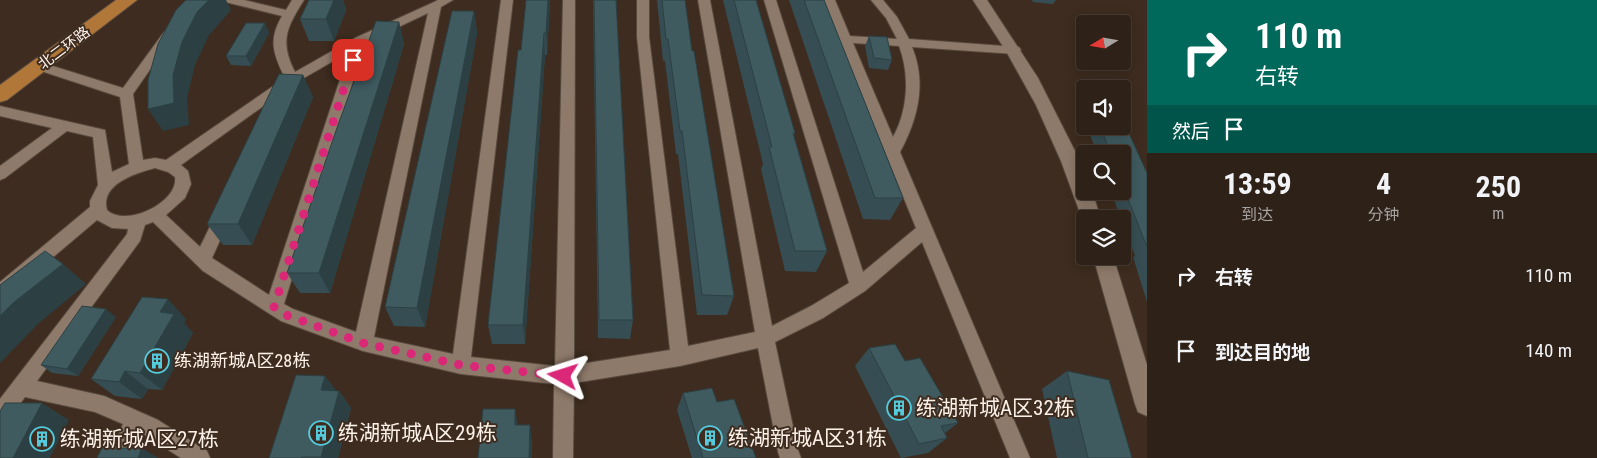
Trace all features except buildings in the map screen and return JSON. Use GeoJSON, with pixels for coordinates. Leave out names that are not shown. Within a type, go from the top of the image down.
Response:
{"type":"FeatureCollection","features":[{"type":"Feature","properties":{"kind":"main road","name":"北二环路"},"geometry":{"type":"LineString","coordinates":[[0,83],[113,0]]}},
{"type":"Feature","properties":{"kind":"main road","name":"北二环路"},"geometry":{"type":"LineString","coordinates":[[0,96],[128,0]]}},
{"type":"Feature","properties":{"kind":"street"},"geometry":{"type":"LineString","coordinates":[[229,0],[289,14]]}},
{"type":"Feature","properties":{"kind":"street"},"geometry":{"type":"LineString","coordinates":[[269,114],[287,83],[278,46],[280,31],[298,0]]}},
{"type":"Feature","properties":{"kind":"street"},"geometry":{"type":"LineString","coordinates":[[461,365],[507,0]]}},
{"type":"Feature","properties":{"kind":"street"},"geometry":{"type":"LineString","coordinates":[[564,458],[563,376],[569,0]]}},
{"type":"Feature","properties":{"kind":"street"},"geometry":{"type":"LineString","coordinates":[[642,0],[643,37],[680,357]]}},
{"type":"Feature","properties":{"kind":"street"},"geometry":{"type":"LineString","coordinates":[[704,0],[765,338],[788,452],[791,458]]}},
{"type":"Feature","properties":{"kind":"street"},"geometry":{"type":"LineString","coordinates":[[770,0],[859,286]]}},
{"type":"Feature","properties":{"kind":"street"},"geometry":{"type":"LineString","coordinates":[[830,0],[1020,458]]}},
{"type":"Feature","properties":{"kind":"street"},"geometry":{"type":"LineString","coordinates":[[876,0],[896,25],[905,41],[910,54],[913,75],[914,97],[904,132],[892,152]]}},
{"type":"Feature","properties":{"kind":"street"},"geometry":{"type":"LineString","coordinates":[[980,0],[1015,50],[1053,120],[1084,194],[1088,210]]}},
{"type":"Feature","properties":{"kind":"street"},"geometry":{"type":"LineString","coordinates":[[363,343],[440,2]]}},
{"type":"Feature","properties":{"kind":"street"},"geometry":{"type":"LineString","coordinates":[[170,165],[287,83],[359,41],[440,2]]}},
{"type":"Feature","properties":{"kind":"street"},"geometry":{"type":"LineString","coordinates":[[137,167],[126,94],[176,24]]}},
{"type":"Feature","properties":{"kind":"street"},"geometry":{"type":"LineString","coordinates":[[846,39],[905,41],[1015,50]]}},
{"type":"Feature","properties":{"kind":"street"},"geometry":{"type":"LineString","coordinates":[[274,307],[359,41]]}},
{"type":"Feature","properties":{"kind":"street"},"geometry":{"type":"LineString","coordinates":[[40,66],[126,94]]}},
{"type":"Feature","properties":{"kind":"street"},"geometry":{"type":"LineString","coordinates":[[0,111],[100,134],[106,185]]}},
{"type":"Feature","properties":{"kind":"street"},"geometry":{"type":"LineString","coordinates":[[0,174],[64,126]]}},
{"type":"Feature","properties":{"kind":"street"},"geometry":{"type":"LineString","coordinates":[[154,163],[170,165],[180,171],[183,181],[181,192],[171,204],[156,215],[138,222],[124,224],[112,222],[102,217],[97,210],[98,198],[106,185],[120,174],[154,163]]}},
{"type":"Feature","properties":{"kind":"street"},"geometry":{"type":"LineString","coordinates":[[203,260],[232,196]]}},
{"type":"Feature","properties":{"kind":"street"},"geometry":{"type":"LineString","coordinates":[[0,292],[97,210]]}},
{"type":"Feature","properties":{"kind":"street"},"geometry":{"type":"LineString","coordinates":[[156,215],[203,260],[250,294],[286,315],[363,343],[461,365],[563,376],[680,357],[765,338],[817,312],[859,286],[924,230]]}},
{"type":"Feature","properties":{"kind":"street"},"geometry":{"type":"LineString","coordinates":[[0,415],[109,271],[134,236],[138,222]]}},
{"type":"Feature","properties":{"kind":"street"},"geometry":{"type":"LineString","coordinates":[[1106,265],[1147,404]]}},
{"type":"Feature","properties":{"kind":"street"},"geometry":{"type":"LineString","coordinates":[[20,387],[98,403],[151,427],[200,458]]}},
{"type":"Feature","properties":{"kind":"street"},"geometry":{"type":"LineString","coordinates":[[118,458],[135,420]]}},
{"type":"Feature","properties":{"kind":"place","name":"练湖新城A区28栋"},"geometry":{"type":"Point","coordinates":[157,361]}},
{"type":"Feature","properties":{"kind":"place","name":"练湖新城A区32栋"},"geometry":{"type":"Point","coordinates":[899,408]}},
{"type":"Feature","properties":{"kind":"place","name":"练湖新城A区29栋"},"geometry":{"type":"Point","coordinates":[321,433]}},
{"type":"Feature","properties":{"kind":"place","name":"练湖新城A区31栋"},"geometry":{"type":"Point","coordinates":[710,438]}},
{"type":"Feature","properties":{"kind":"place","name":"练湖新城A区27栋"},"geometry":{"type":"Point","coordinates":[42,439]}},
{"type":"Feature","properties":{"kind":"route"},"geometry":{"type":"LineString","coordinates":[[353,60],[274,307],[286,315],[363,343],[461,365],[563,376]]}}]}
